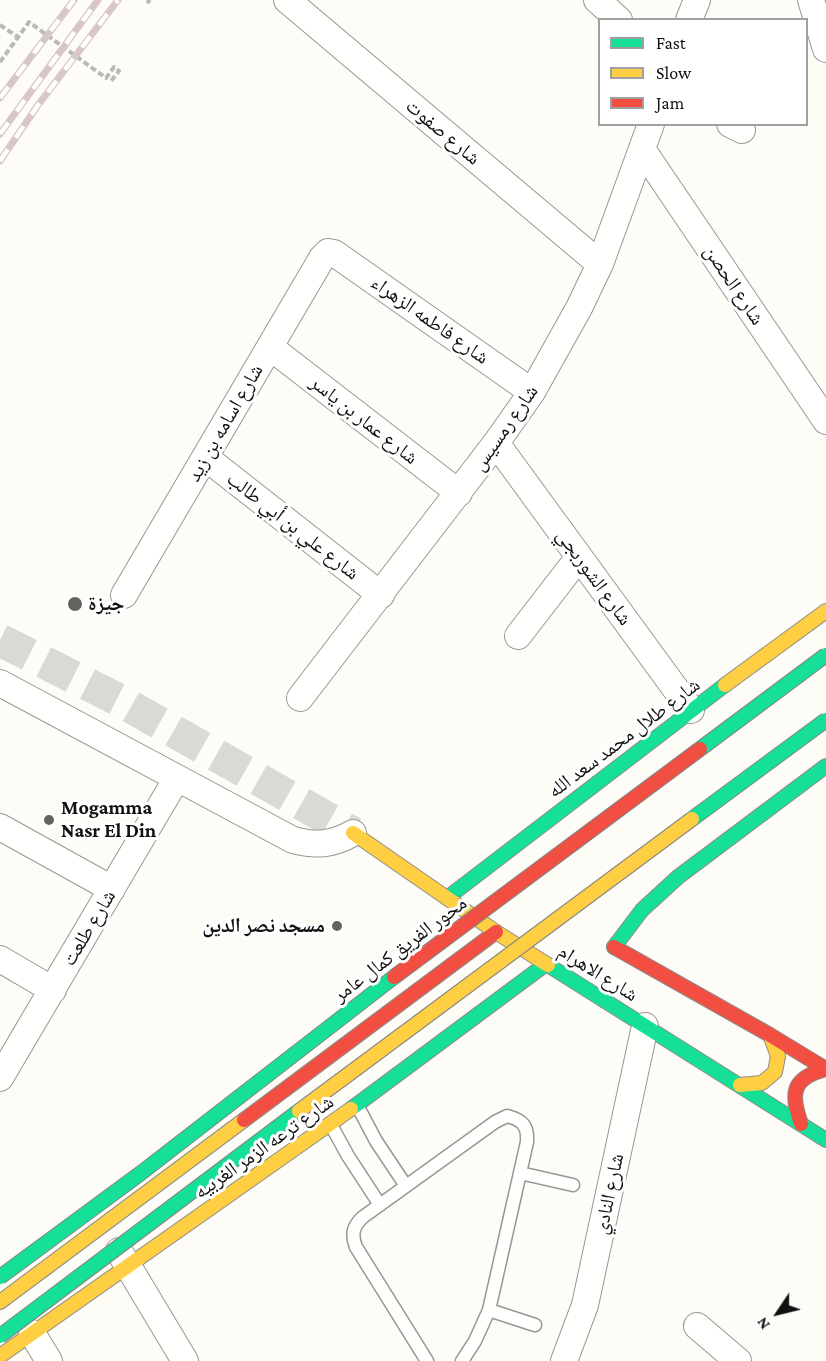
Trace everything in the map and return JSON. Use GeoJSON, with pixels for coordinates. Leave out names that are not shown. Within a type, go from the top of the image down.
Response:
{"type":"FeatureCollection","features":[{"type":"Feature","properties":{"kind":"main road","name":"شارع طلال محمد سعد الله"},"geometry":{"type":"LineString","coordinates":[[447,898],[691,710],[826,611]]}},
{"type":"Feature","properties":{"kind":"main road","name":"محور الفريق كمال عامر"},"geometry":{"type":"LineString","coordinates":[[0,1276],[141,1173],[422,956],[826,655]]}},
{"type":"Feature","properties":{"kind":"main road"},"geometry":{"type":"LineString","coordinates":[[0,1336],[450,998],[826,720]]}},
{"type":"Feature","properties":{"kind":"main road","name":"شارع الاهرام"},"geometry":{"type":"LineString","coordinates":[[826,766],[678,877],[642,910],[614,947],[826,1069]]}},
{"type":"Feature","properties":{"kind":"main road","name":"شارع الاهرام"},"geometry":{"type":"LineString","coordinates":[[353,833],[496,932],[826,1140]]}},
{"type":"Feature","properties":{"kind":"main road","name":"شارع ترعه الزمر الغربيه"},"geometry":{"type":"LineString","coordinates":[[0,1302],[496,932]]}},
{"type":"Feature","properties":{"kind":"main road","name":"شارع ترعه الزمر الغربيه"},"geometry":{"type":"LineString","coordinates":[[0,1356],[129,1268],[357,1105],[546,964]]}},
{"type":"Feature","properties":{"kind":"main road"},"geometry":{"type":"LineString","coordinates":[[741,1085],[762,1084],[776,1071],[779,1054],[770,1035]]}},
{"type":"Feature","properties":{"kind":"main road"},"geometry":{"type":"LineString","coordinates":[[801,1124],[793,1096],[796,1087],[808,1075],[826,1069]]}},
{"type":"Feature","properties":{"kind":"main road"},"geometry":{"type":"LineString","coordinates":[[294,1082],[330,1124]]}},
{"type":"Feature","properties":{"kind":"street"},"geometry":{"type":"LineString","coordinates":[[597,0],[617,18]]}},
{"type":"Feature","properties":{"kind":"street"},"geometry":{"type":"LineString","coordinates":[[690,18],[697,0]]}},
{"type":"Feature","properties":{"kind":"street"},"geometry":{"type":"LineString","coordinates":[[811,0],[826,49]]}},
{"type":"Feature","properties":{"kind":"street","name":"شارع صفوت"},"geometry":{"type":"LineString","coordinates":[[296,3],[600,264]]}},
{"type":"Feature","properties":{"kind":"street","name":"شارع رمسيس"},"geometry":{"type":"LineString","coordinates":[[300,698],[459,493],[532,392],[579,308],[600,264],[650,126]]}},
{"type":"Feature","properties":{"kind":"street","name":"شارع الحصن"},"geometry":{"type":"LineString","coordinates":[[642,148],[826,421]]}},
{"type":"Feature","properties":{"kind":"street","name":"شارع اسامه بن زيد"},"geometry":{"type":"LineString","coordinates":[[123,595],[322,258],[328,252]]}},
{"type":"Feature","properties":{"kind":"street","name":"شارع فاطمه الزهراء"},"geometry":{"type":"LineString","coordinates":[[328,252],[334,253],[532,392]]}},
{"type":"Feature","properties":{"kind":"street","name":"شارع عمار بن ياسر"},"geometry":{"type":"LineString","coordinates":[[270,347],[459,493]]}},
{"type":"Feature","properties":{"kind":"street","name":"شارع الشوربجي"},"geometry":{"type":"LineString","coordinates":[[496,443],[691,710]]}},
{"type":"Feature","properties":{"kind":"street","name":"شارع علي بن أبي طالب"},"geometry":{"type":"LineString","coordinates":[[205,458],[381,595]]}},
{"type":"Feature","properties":{"kind":"street"},"geometry":{"type":"LineString","coordinates":[[518,636],[579,557]]}},
{"type":"Feature","properties":{"kind":"street"},"geometry":{"type":"LineString","coordinates":[[0,683],[293,840],[324,844],[342,840],[353,833]]}},
{"type":"Feature","properties":{"kind":"street","name":"شارع طلعت"},"geometry":{"type":"LineString","coordinates":[[0,1078],[177,778]]}},
{"type":"Feature","properties":{"kind":"street"},"geometry":{"type":"LineString","coordinates":[[0,827],[112,889]]}},
{"type":"Feature","properties":{"kind":"street"},"geometry":{"type":"LineString","coordinates":[[0,959],[52,990]]}},
{"type":"Feature","properties":{"kind":"street","name":"شارع النادي"},"geometry":{"type":"LineString","coordinates":[[564,1361],[585,1305],[645,1026]]}},
{"type":"Feature","properties":{"kind":"street"},"geometry":{"type":"LineString","coordinates":[[103,1225],[185,1361]]}},
{"type":"Feature","properties":{"kind":"street"},"geometry":{"type":"LineString","coordinates":[[697,1326],[738,1361]]}},
{"type":"Feature","properties":{"kind":"street"},"geometry":{"type":"LineString","coordinates":[[32,1333],[49,1361]]}},
{"type":"Feature","properties":{"kind":"lane"},"geometry":{"type":"LineString","coordinates":[[357,1105],[376,1141],[406,1186]]}},
{"type":"Feature","properties":{"kind":"lane"},"geometry":{"type":"LineString","coordinates":[[427,1361],[356,1246],[353,1230],[357,1222],[495,1122],[507,1116],[520,1119],[528,1129],[527,1142],[489,1310],[475,1341],[462,1361]]}},
{"type":"Feature","properties":{"kind":"lane"},"geometry":{"type":"LineString","coordinates":[[330,1124],[380,1205]]}},
{"type":"Feature","properties":{"kind":"lane"},"geometry":{"type":"LineString","coordinates":[[520,1173],[573,1185]]}},
{"type":"Feature","properties":{"kind":"lane"},"geometry":{"type":"LineString","coordinates":[[489,1310],[535,1325]]}},
{"type":"Feature","properties":{"kind":"path"},"geometry":{"type":"LineString","coordinates":[[0,62],[28,22],[106,78],[114,67],[119,71],[111,81]]}},
{"type":"Feature","properties":{"kind":"path"},"geometry":{"type":"LineString","coordinates":[[0,25],[18,37]]}},
{"type":"Feature","properties":{"kind":"tunnel"},"geometry":{"type":"LineString","coordinates":[[0,640],[119,700],[353,833]]}},
{"type":"Feature","properties":{"kind":"railway"},"geometry":{"type":"LineString","coordinates":[[0,98],[74,0]]}},
{"type":"Feature","properties":{"kind":"railway"},"geometry":{"type":"LineString","coordinates":[[0,134],[98,0]]}},
{"type":"Feature","properties":{"kind":"railway"},"geometry":{"type":"LineString","coordinates":[[0,161],[38,105],[118,0]]}},
{"type":"Feature","properties":{"kind":"traffic: fast"},"geometry":{"type":"LineString","coordinates":[[700,749],[826,655]]}},
{"type":"Feature","properties":{"kind":"traffic: fast"},"geometry":{"type":"LineString","coordinates":[[447,898],[725,685]]}},
{"type":"Feature","properties":{"kind":"traffic: fast"},"geometry":{"type":"LineString","coordinates":[[692,819],[826,720]]}},
{"type":"Feature","properties":{"kind":"traffic: fast"},"geometry":{"type":"LineString","coordinates":[[614,947],[642,910],[678,877],[826,766]]}},
{"type":"Feature","properties":{"kind":"traffic: fast"},"geometry":{"type":"LineString","coordinates":[[351,1109],[546,964]]}},
{"type":"Feature","properties":{"kind":"traffic: fast"},"geometry":{"type":"LineString","coordinates":[[548,965],[826,1140]]}},
{"type":"Feature","properties":{"kind":"traffic: fast"},"geometry":{"type":"LineString","coordinates":[[0,1277],[141,1173],[394,977]]}},
{"type":"Feature","properties":{"kind":"traffic: fast"},"geometry":{"type":"LineString","coordinates":[[0,1336],[299,1111]]}},
{"type":"Feature","properties":{"kind":"traffic: slow"},"geometry":{"type":"LineString","coordinates":[[725,685],[826,611]]}},
{"type":"Feature","properties":{"kind":"traffic: slow"},"geometry":{"type":"LineString","coordinates":[[299,1111],[692,819]]}},
{"type":"Feature","properties":{"kind":"traffic: slow"},"geometry":{"type":"LineString","coordinates":[[353,833],[496,932],[548,965]]}},
{"type":"Feature","properties":{"kind":"traffic: slow"},"geometry":{"type":"LineString","coordinates":[[740,1085],[762,1083],[775,1072],[778,1056],[770,1035]]}},
{"type":"Feature","properties":{"kind":"traffic: slow"},"geometry":{"type":"LineString","coordinates":[[0,1356],[351,1109]]}},
{"type":"Feature","properties":{"kind":"traffic: slow"},"geometry":{"type":"LineString","coordinates":[[0,1302],[244,1120]]}},
{"type":"Feature","properties":{"kind":"traffic: jam"},"geometry":{"type":"LineString","coordinates":[[394,977],[700,749]]}},
{"type":"Feature","properties":{"kind":"traffic: jam"},"geometry":{"type":"LineString","coordinates":[[244,1120],[496,932]]}},
{"type":"Feature","properties":{"kind":"traffic: jam"},"geometry":{"type":"LineString","coordinates":[[614,947],[826,1069]]}},
{"type":"Feature","properties":{"kind":"traffic: jam"},"geometry":{"type":"LineString","coordinates":[[801,1124],[795,1104],[797,1088],[806,1077],[826,1069]]}},
{"type":"Feature","properties":{"kind":"place","name":"جيزة"},"geometry":{"type":"Point","coordinates":[75,604]}},
{"type":"Feature","properties":{"kind":"place","name":"Mogamma Nasr El Din"},"geometry":{"type":"Point","coordinates":[49,820]}},
{"type":"Feature","properties":{"kind":"place","name":"مسجد نصر الدين"},"geometry":{"type":"Point","coordinates":[337,926]}}]}
